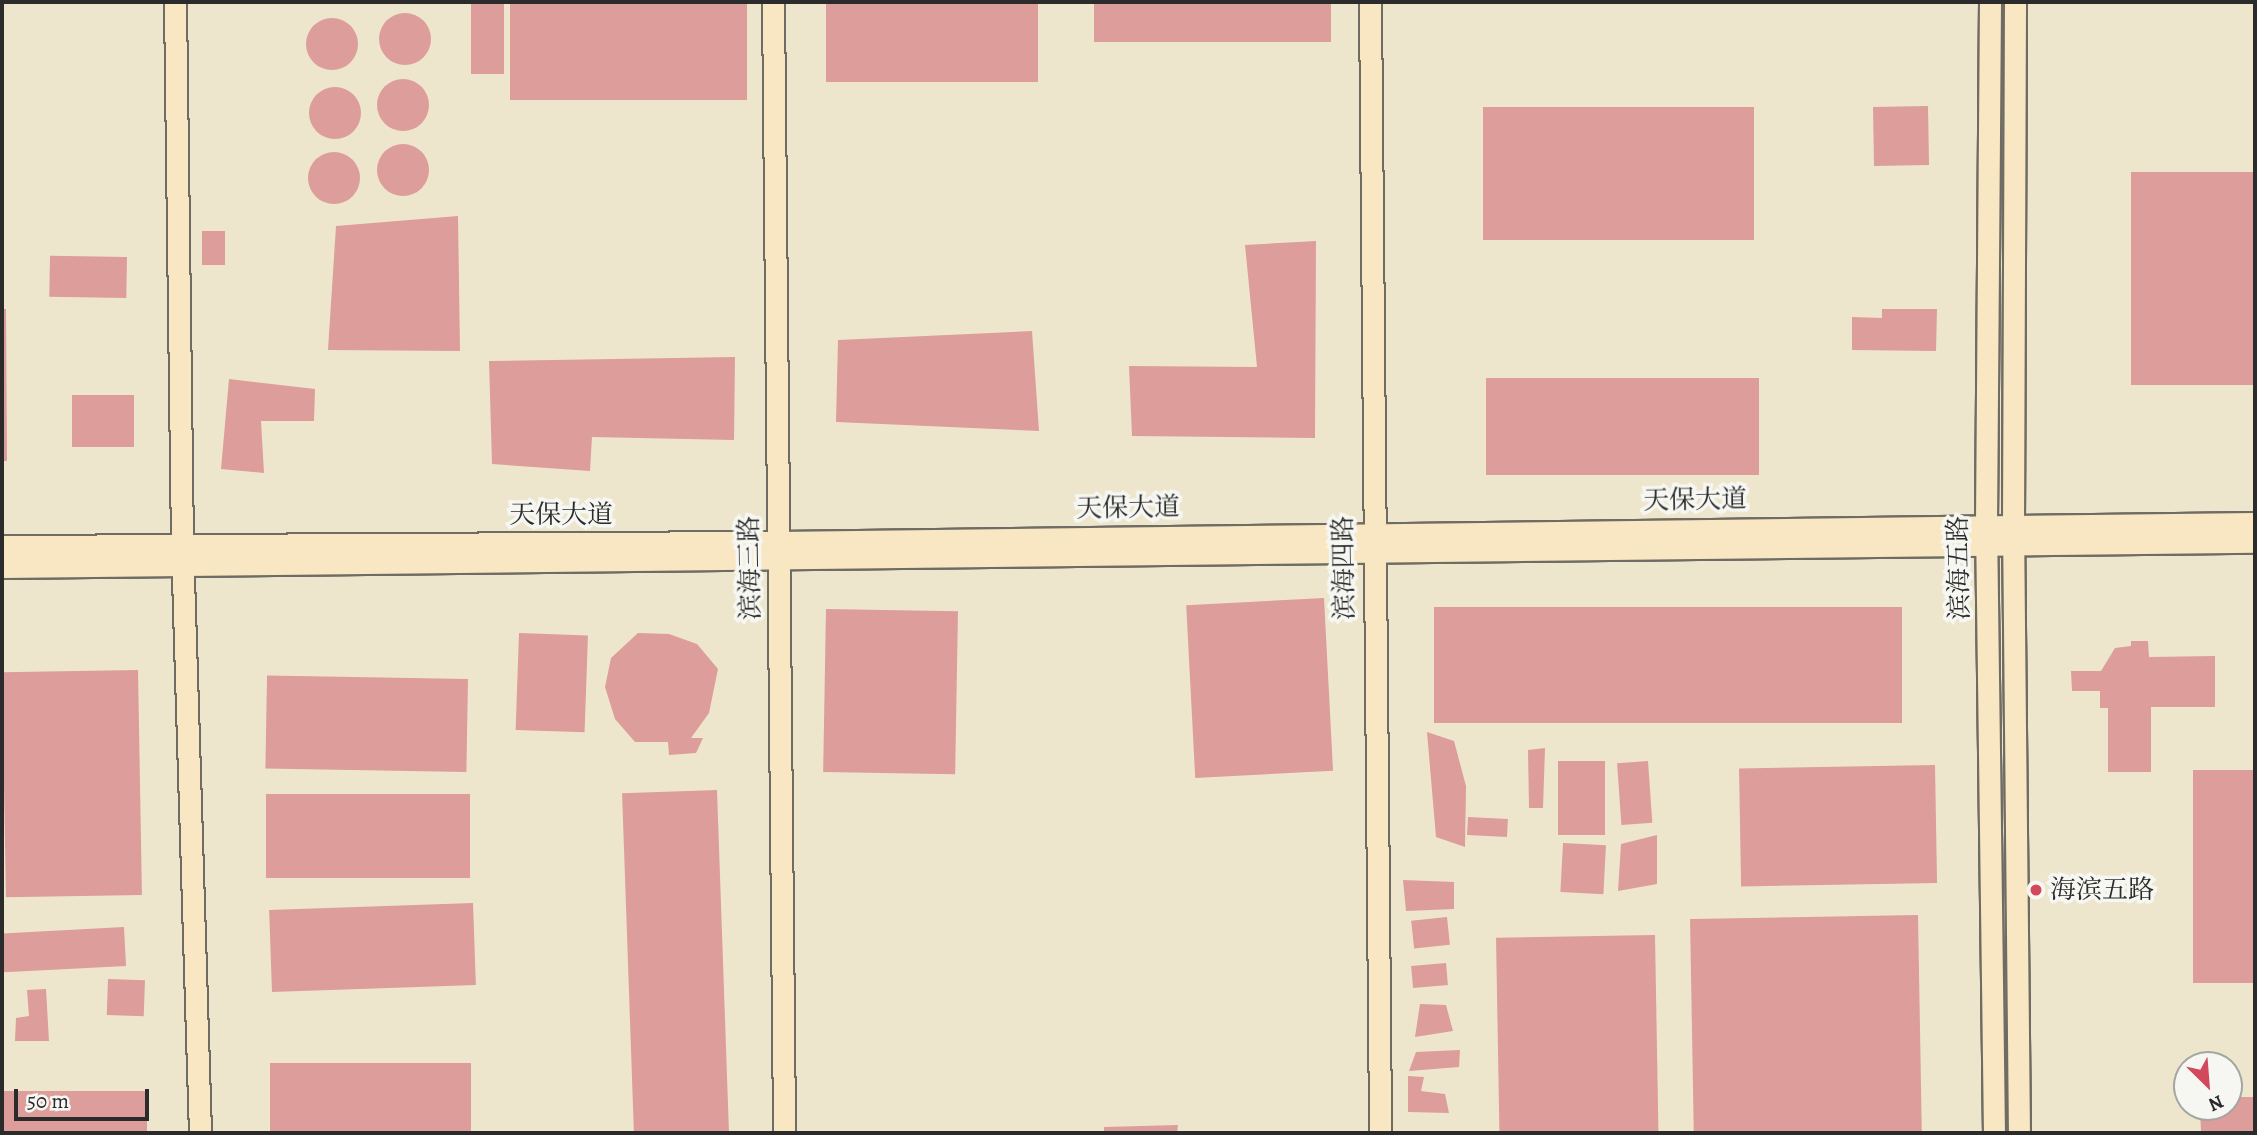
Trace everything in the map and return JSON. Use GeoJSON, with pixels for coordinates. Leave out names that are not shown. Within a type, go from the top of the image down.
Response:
{"type":"FeatureCollection","features":[{"type":"Feature","properties":{"kind":"street"},"geometry":{"type":"LineString","coordinates":[[175,2],[182,544],[200,1133]]}},
{"type":"Feature","properties":{"kind":"street","name":"滨海三路"},"geometry":{"type":"LineString","coordinates":[[773,2],[784,1133]]}},
{"type":"Feature","properties":{"kind":"street","name":"滨海四路"},"geometry":{"type":"LineString","coordinates":[[1370,2],[1371,542],[1380,1133]]}},
{"type":"Feature","properties":{"kind":"street","name":"滨海五路"},"geometry":{"type":"LineString","coordinates":[[1990,2],[1987,591],[1994,1133]]}},
{"type":"Feature","properties":{"kind":"street","name":"滨海五路"},"geometry":{"type":"LineString","coordinates":[[2015,2],[2014,593],[2019,1133]]}},
{"type":"Feature","properties":{"kind":"street"},"geometry":{"type":"LineString","coordinates":[[1987,591],[1998,565],[2014,540],[2049,529],[2079,523],[2255,523]]}},
{"type":"Feature","properties":{"kind":"street","name":"天保大道"},"geometry":{"type":"LineString","coordinates":[[2,567],[778,550],[1987,534],[2014,540],[2059,544],[2255,542]]}},
{"type":"Feature","properties":{"kind":"street","name":"天保大道"},"geometry":{"type":"LineString","coordinates":[[2,546],[182,544],[778,550]]}},
{"type":"Feature","properties":{"kind":"street"},"geometry":{"type":"LineString","coordinates":[[2014,593],[2027,563],[2059,544]]}},
{"type":"Feature","properties":{"kind":"building"},"geometry":{"type":"Polygon","coordinates":[[[471,2],[504,2],[504,74],[471,74],[471,2]]]}},
{"type":"Feature","properties":{"kind":"building"},"geometry":{"type":"Polygon","coordinates":[[[510,2],[747,2],[747,100],[510,100],[510,2]]]}},
{"type":"Feature","properties":{"kind":"building"},"geometry":{"type":"Polygon","coordinates":[[[826,2],[1038,2],[1038,82],[826,82],[826,2]]]}},
{"type":"Feature","properties":{"kind":"building"},"geometry":{"type":"Polygon","coordinates":[[[1094,2],[1331,2],[1331,42],[1094,42],[1094,2]]]}},
{"type":"Feature","properties":{"kind":"building"},"geometry":{"type":"Polygon","coordinates":[[[405,13],[424,20],[431,39],[424,58],[405,65],[386,58],[379,39],[386,20],[405,13]]]}},
{"type":"Feature","properties":{"kind":"building"},"geometry":{"type":"Polygon","coordinates":[[[332,18],[351,25],[358,44],[351,63],[332,70],[313,63],[306,44],[313,25],[332,18]]]}},
{"type":"Feature","properties":{"kind":"building"},"geometry":{"type":"Polygon","coordinates":[[[403,79],[422,86],[429,105],[422,124],[403,131],[384,124],[377,105],[384,86],[403,79]]]}},
{"type":"Feature","properties":{"kind":"building"},"geometry":{"type":"Polygon","coordinates":[[[335,87],[354,94],[361,113],[354,132],[335,139],[316,132],[309,113],[316,94],[335,87]]]}},
{"type":"Feature","properties":{"kind":"building"},"geometry":{"type":"Polygon","coordinates":[[[1928,106],[1929,165],[1874,166],[1873,107],[1928,106]]]}},
{"type":"Feature","properties":{"kind":"building"},"geometry":{"type":"Polygon","coordinates":[[[1483,107],[1754,107],[1754,240],[1483,240],[1483,107]]]}},
{"type":"Feature","properties":{"kind":"building"},"geometry":{"type":"Polygon","coordinates":[[[403,144],[422,151],[429,170],[422,189],[403,196],[384,189],[377,170],[384,151],[403,144]]]}},
{"type":"Feature","properties":{"kind":"building"},"geometry":{"type":"Polygon","coordinates":[[[334,152],[344,154],[352,160],[358,168],[358,188],[352,196],[344,202],[334,204],[324,202],[316,196],[310,188],[308,178],[310,168],[316,160],[324,154],[334,152]]]}},
{"type":"Feature","properties":{"kind":"building"},"geometry":{"type":"Polygon","coordinates":[[[2131,172],[2255,172],[2255,385],[2131,385],[2131,172]]]}},
{"type":"Feature","properties":{"kind":"building"},"geometry":{"type":"Polygon","coordinates":[[[458,216],[460,351],[328,350],[336,226],[458,216]]]}},
{"type":"Feature","properties":{"kind":"building"},"geometry":{"type":"Polygon","coordinates":[[[202,231],[225,231],[225,265],[202,265],[202,231]]]}},
{"type":"Feature","properties":{"kind":"building"},"geometry":{"type":"Polygon","coordinates":[[[1316,241],[1315,438],[1132,436],[1129,366],[1257,367],[1245,245],[1316,241]]]}},
{"type":"Feature","properties":{"kind":"building"},"geometry":{"type":"Polygon","coordinates":[[[50,256],[127,257],[126,298],[49,297],[50,256]]]}},
{"type":"Feature","properties":{"kind":"building"},"geometry":{"type":"Polygon","coordinates":[[[2,309],[6,309],[7,461],[2,461],[2,309]]]}},
{"type":"Feature","properties":{"kind":"building"},"geometry":{"type":"Polygon","coordinates":[[[1882,309],[1937,309],[1936,351],[1852,350],[1852,317],[1882,318],[1882,309]]]}},
{"type":"Feature","properties":{"kind":"building"},"geometry":{"type":"Polygon","coordinates":[[[1032,331],[1039,431],[836,422],[838,340],[1032,331]]]}},
{"type":"Feature","properties":{"kind":"building"},"geometry":{"type":"Polygon","coordinates":[[[735,357],[734,440],[592,437],[590,471],[492,464],[489,361],[735,357]]]}},
{"type":"Feature","properties":{"kind":"building"},"geometry":{"type":"Polygon","coordinates":[[[1486,378],[1759,378],[1759,475],[1486,475],[1486,378]]]}},
{"type":"Feature","properties":{"kind":"building"},"geometry":{"type":"Polygon","coordinates":[[[229,379],[315,389],[314,421],[261,421],[264,473],[221,469],[229,379]]]}},
{"type":"Feature","properties":{"kind":"building"},"geometry":{"type":"Polygon","coordinates":[[[72,395],[134,395],[134,447],[72,447],[72,395]]]}},
{"type":"Feature","properties":{"kind":"building"},"geometry":{"type":"Polygon","coordinates":[[[1324,598],[1333,771],[1195,778],[1186,605],[1324,598]]]}},
{"type":"Feature","properties":{"kind":"building"},"geometry":{"type":"Polygon","coordinates":[[[1434,607],[1902,607],[1902,723],[1434,723],[1434,607]]]}},
{"type":"Feature","properties":{"kind":"building"},"geometry":{"type":"Polygon","coordinates":[[[826,609],[958,611],[955,774],[823,772],[826,609]]]}},
{"type":"Feature","properties":{"kind":"building"},"geometry":{"type":"Polygon","coordinates":[[[519,633],[588,635],[585,732],[516,730],[519,633]]]}},
{"type":"Feature","properties":{"kind":"building"},"geometry":{"type":"Polygon","coordinates":[[[638,633],[669,634],[697,644],[718,669],[709,713],[691,738],[703,738],[696,753],[669,755],[668,742],[635,742],[615,719],[605,687],[611,658],[638,633]]]}},
{"type":"Feature","properties":{"kind":"building"},"geometry":{"type":"Polygon","coordinates":[[[2131,641],[2148,641],[2149,657],[2215,656],[2215,707],[2151,707],[2151,772],[2108,772],[2108,708],[2100,708],[2100,691],[2072,691],[2071,671],[2101,671],[2115,648],[2131,646],[2131,641]]]}},
{"type":"Feature","properties":{"kind":"building"},"geometry":{"type":"Polygon","coordinates":[[[138,670],[142,895],[6,897],[2,672],[138,670]]]}},
{"type":"Feature","properties":{"kind":"building"},"geometry":{"type":"Polygon","coordinates":[[[267,675],[468,679],[466,772],[265,768],[267,675]]]}},
{"type":"Feature","properties":{"kind":"building"},"geometry":{"type":"Polygon","coordinates":[[[1427,732],[1454,741],[1466,786],[1465,847],[1436,837],[1427,732]]]}},
{"type":"Feature","properties":{"kind":"building"},"geometry":{"type":"Polygon","coordinates":[[[1545,748],[1543,808],[1529,808],[1528,750],[1545,748]]]}},
{"type":"Feature","properties":{"kind":"building"},"geometry":{"type":"Polygon","coordinates":[[[1558,761],[1605,761],[1605,835],[1558,835],[1558,761]]]}},
{"type":"Feature","properties":{"kind":"building"},"geometry":{"type":"Polygon","coordinates":[[[1648,761],[1652,823],[1621,825],[1617,763],[1648,761]]]}},
{"type":"Feature","properties":{"kind":"building"},"geometry":{"type":"Polygon","coordinates":[[[1935,765],[1937,883],[1741,886],[1739,768],[1935,765]]]}},
{"type":"Feature","properties":{"kind":"building"},"geometry":{"type":"Polygon","coordinates":[[[2193,770],[2255,770],[2255,983],[2193,983],[2193,770]]]}},
{"type":"Feature","properties":{"kind":"building"},"geometry":{"type":"Polygon","coordinates":[[[717,790],[729,1133],[634,1133],[622,793],[717,790]]]}},
{"type":"Feature","properties":{"kind":"building"},"geometry":{"type":"Polygon","coordinates":[[[266,794],[470,794],[470,878],[266,878],[266,794]]]}},
{"type":"Feature","properties":{"kind":"building"},"geometry":{"type":"Polygon","coordinates":[[[1468,817],[1508,819],[1507,837],[1467,835],[1468,817]]]}},
{"type":"Feature","properties":{"kind":"building"},"geometry":{"type":"Polygon","coordinates":[[[1657,835],[1657,884],[1618,891],[1621,844],[1657,835]]]}},
{"type":"Feature","properties":{"kind":"building"},"geometry":{"type":"Polygon","coordinates":[[[1563,843],[1606,845],[1603,894],[1560,892],[1563,843]]]}},
{"type":"Feature","properties":{"kind":"building"},"geometry":{"type":"Polygon","coordinates":[[[1403,880],[1454,882],[1454,909],[1406,911],[1403,880]]]}},
{"type":"Feature","properties":{"kind":"building"},"geometry":{"type":"Polygon","coordinates":[[[473,903],[476,985],[272,992],[269,910],[473,903]]]}},
{"type":"Feature","properties":{"kind":"building"},"geometry":{"type":"Polygon","coordinates":[[[1918,915],[1922,1133],[1694,1133],[1690,919],[1918,915]]]}},
{"type":"Feature","properties":{"kind":"building"},"geometry":{"type":"Polygon","coordinates":[[[1447,917],[1450,945],[1414,949],[1411,921],[1447,917]]]}},
{"type":"Feature","properties":{"kind":"building"},"geometry":{"type":"Polygon","coordinates":[[[124,927],[126,966],[4,972],[2,933],[124,927]]]}},
{"type":"Feature","properties":{"kind":"building"},"geometry":{"type":"Polygon","coordinates":[[[1655,935],[1658,1133],[1499,1133],[1496,938],[1655,935]]]}},
{"type":"Feature","properties":{"kind":"building"},"geometry":{"type":"Polygon","coordinates":[[[1446,963],[1448,985],[1413,988],[1411,966],[1446,963]]]}},
{"type":"Feature","properties":{"kind":"building"},"geometry":{"type":"Polygon","coordinates":[[[108,979],[145,980],[144,1016],[107,1015],[108,979]]]}},
{"type":"Feature","properties":{"kind":"building"},"geometry":{"type":"Polygon","coordinates":[[[46,989],[49,1041],[15,1041],[16,1018],[29,1016],[27,990],[46,989]]]}},
{"type":"Feature","properties":{"kind":"building"},"geometry":{"type":"Polygon","coordinates":[[[1420,1004],[1446,1005],[1453,1031],[1415,1037],[1420,1004]]]}},
{"type":"Feature","properties":{"kind":"building"},"geometry":{"type":"Polygon","coordinates":[[[1460,1050],[1459,1067],[1409,1071],[1416,1052],[1460,1050]]]}},
{"type":"Feature","properties":{"kind":"building"},"geometry":{"type":"Polygon","coordinates":[[[270,1063],[471,1063],[471,1133],[270,1133],[270,1063]]]}},
{"type":"Feature","properties":{"kind":"building"},"geometry":{"type":"Polygon","coordinates":[[[1408,1076],[1424,1077],[1421,1091],[1445,1094],[1449,1113],[1408,1112],[1408,1076]]]}},
{"type":"Feature","properties":{"kind":"building"},"geometry":{"type":"Polygon","coordinates":[[[2,1091],[147,1091],[147,1133],[2,1133],[2,1091]]]}},
{"type":"Feature","properties":{"kind":"building"},"geometry":{"type":"Polygon","coordinates":[[[2243,1097],[2255,1097],[2255,1133],[2201,1133],[2201,1121],[2243,1121],[2243,1097]]]}},
{"type":"Feature","properties":{"kind":"building"},"geometry":{"type":"Polygon","coordinates":[[[1178,1125],[1177,1133],[1104,1133],[1104,1127],[1178,1125]]]}},
{"type":"Feature","properties":{"kind":"place","name":"海滨五路"},"geometry":{"type":"Point","coordinates":[2036,890]}}]}
